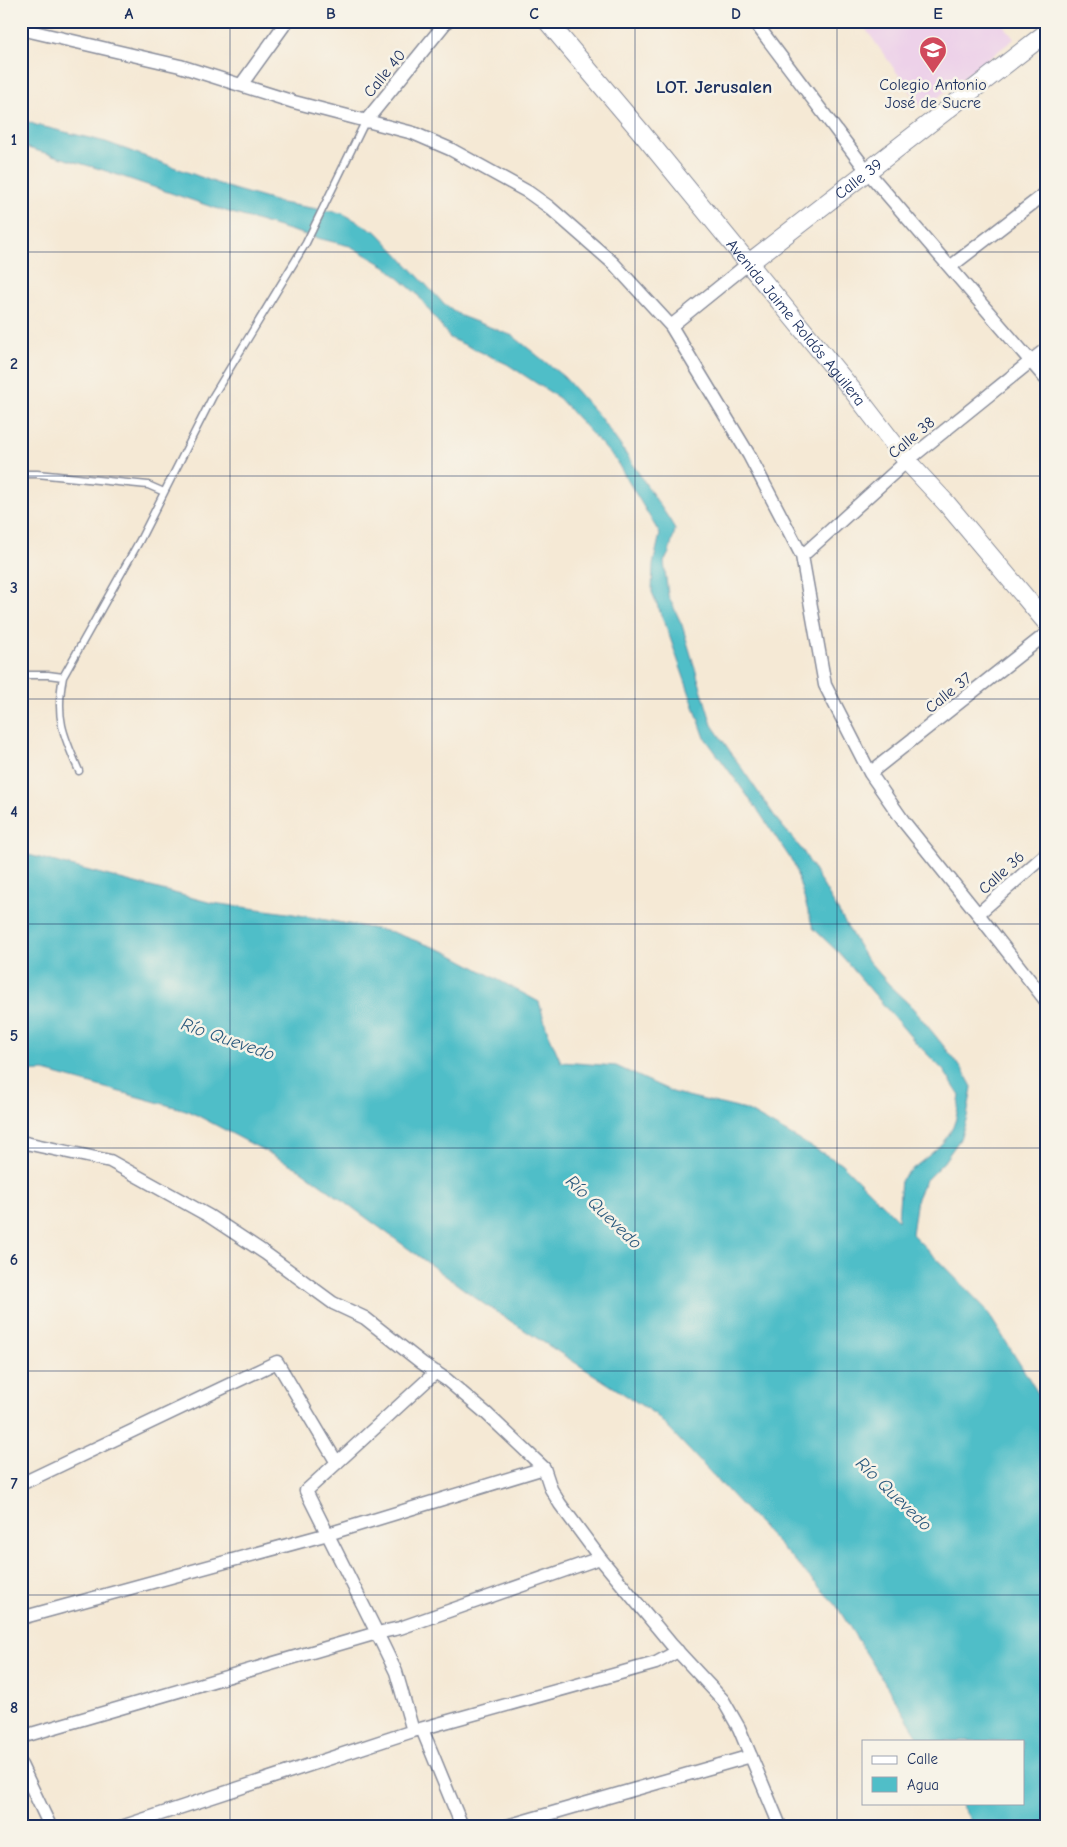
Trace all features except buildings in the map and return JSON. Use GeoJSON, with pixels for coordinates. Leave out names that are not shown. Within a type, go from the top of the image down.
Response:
{"type":"FeatureCollection","features":[{"type":"Feature","properties":{"kind":"main road","name":"Avenida Jaime Roldós Aguilera"},"geometry":{"type":"LineString","coordinates":[[548,21],[853,391],[907,462],[947,504],[1046,622]]}},
{"type":"Feature","properties":{"kind":"main road","name":"Calle 39"},"geometry":{"type":"LineString","coordinates":[[749,264],[1046,33]]}},
{"type":"Feature","properties":{"kind":"street"},"geometry":{"type":"LineString","coordinates":[[26,21],[21,28],[180,66],[365,122],[413,134],[450,149],[528,192],[549,207],[613,263],[671,326],[749,455],[802,556],[825,685],[870,773],[904,822],[1046,1002]]}},
{"type":"Feature","properties":{"kind":"street"},"geometry":{"type":"LineString","coordinates":[[241,85],[287,21]]}},
{"type":"Feature","properties":{"kind":"street","name":"Calle 40"},"geometry":{"type":"LineString","coordinates":[[365,122],[447,21]]}},
{"type":"Feature","properties":{"kind":"street"},"geometry":{"type":"LineString","coordinates":[[754,21],[867,171],[1046,379]]}},
{"type":"Feature","properties":{"kind":"street"},"geometry":{"type":"LineString","coordinates":[[950,267],[1046,193]]}},
{"type":"Feature","properties":{"kind":"street","name":"Calle 39"},"geometry":{"type":"LineString","coordinates":[[671,326],[749,264]]}},
{"type":"Feature","properties":{"kind":"street","name":"Calle 38"},"geometry":{"type":"LineString","coordinates":[[802,556],[907,462],[1046,349]]}},
{"type":"Feature","properties":{"kind":"street","name":"Calle 37"},"geometry":{"type":"LineString","coordinates":[[870,773],[1046,634]]}},
{"type":"Feature","properties":{"kind":"street","name":"Calle 36"},"geometry":{"type":"LineString","coordinates":[[978,914],[1046,854]]}},
{"type":"Feature","properties":{"kind":"street"},"geometry":{"type":"LineString","coordinates":[[21,1142],[110,1161],[209,1216],[265,1253],[333,1302],[365,1318],[487,1414],[544,1468],[551,1489],[560,1504],[600,1558],[678,1651],[724,1700],[739,1728],[780,1826]]}},
{"type":"Feature","properties":{"kind":"street"},"geometry":{"type":"LineString","coordinates":[[21,1484],[277,1362],[337,1463]]}},
{"type":"Feature","properties":{"kind":"street"},"geometry":{"type":"LineString","coordinates":[[436,1372],[306,1491],[396,1672],[418,1730],[462,1826]]}},
{"type":"Feature","properties":{"kind":"street"},"geometry":{"type":"LineString","coordinates":[[21,1618],[328,1534],[544,1468]]}},
{"type":"Feature","properties":{"kind":"street"},"geometry":{"type":"LineString","coordinates":[[21,1737],[377,1633],[400,1628],[600,1558]]}},
{"type":"Feature","properties":{"kind":"street"},"geometry":{"type":"LineString","coordinates":[[124,1826],[418,1730],[656,1663],[678,1651]]}},
{"type":"Feature","properties":{"kind":"street"},"geometry":{"type":"LineString","coordinates":[[507,1826],[751,1756]]}},
{"type":"Feature","properties":{"kind":"street"},"geometry":{"type":"LineString","coordinates":[[21,1765],[50,1826]]}},
{"type":"Feature","properties":{"kind":"lane"},"geometry":{"type":"LineString","coordinates":[[79,771],[66,741],[60,719],[59,697],[63,677],[140,540],[213,396],[306,243],[365,122]]}},
{"type":"Feature","properties":{"kind":"lane"},"geometry":{"type":"LineString","coordinates":[[21,474],[148,485],[164,492]]}},
{"type":"Feature","properties":{"kind":"lane"},"geometry":{"type":"LineString","coordinates":[[21,675],[63,677]]}},
{"type":"Feature","properties":{"kind":"shaded area","name":"Colegio Antonio José de Sucre"},"geometry":{"type":"Polygon","coordinates":[[[860,21],[1001,21],[1014,39],[923,109],[860,21]]]}},
{"type":"Feature","properties":{"kind":"water","name":"Río Quevedo"},"geometry":{"type":"Polygon","coordinates":[[[21,119],[36,125],[106,142],[233,189],[281,203],[342,213],[378,233],[442,302],[461,316],[513,336],[564,377],[599,416],[671,522],[675,530],[669,553],[664,562],[668,595],[682,625],[712,725],[778,821],[803,851],[865,957],[912,1007],[963,1070],[972,1087],[967,1117],[960,1139],[943,1163],[925,1181],[917,1198],[912,1234],[985,1308],[1046,1406],[1046,1826],[974,1826],[961,1804],[1024,1804],[1024,1740],[920,1740],[836,1605],[655,1414],[484,1304],[301,1170],[189,1111],[44,1071],[21,1072],[21,853],[212,903],[288,913],[392,932],[447,952],[539,1002],[547,1030],[561,1062],[616,1066],[675,1093],[746,1110],[842,1164],[898,1220],[901,1179],[936,1149],[948,1135],[956,1120],[960,1096],[944,1071],[917,1044],[840,954],[813,928],[794,864],[757,809],[705,738],[652,592],[653,565],[660,534],[615,459],[559,398],[507,364],[450,338],[417,294],[385,266],[350,246],[309,236],[212,207],[100,169],[21,146],[21,119]]]}},
{"type":"Feature","properties":{"kind":"place","name":"Colegio Antonio José de Sucre"},"geometry":{"type":"Point","coordinates":[933,74]}},
{"type":"Feature","properties":{"kind":"district","name":"LOT. Jerusalen"},"geometry":{"type":"Point","coordinates":[714,86]}}]}
